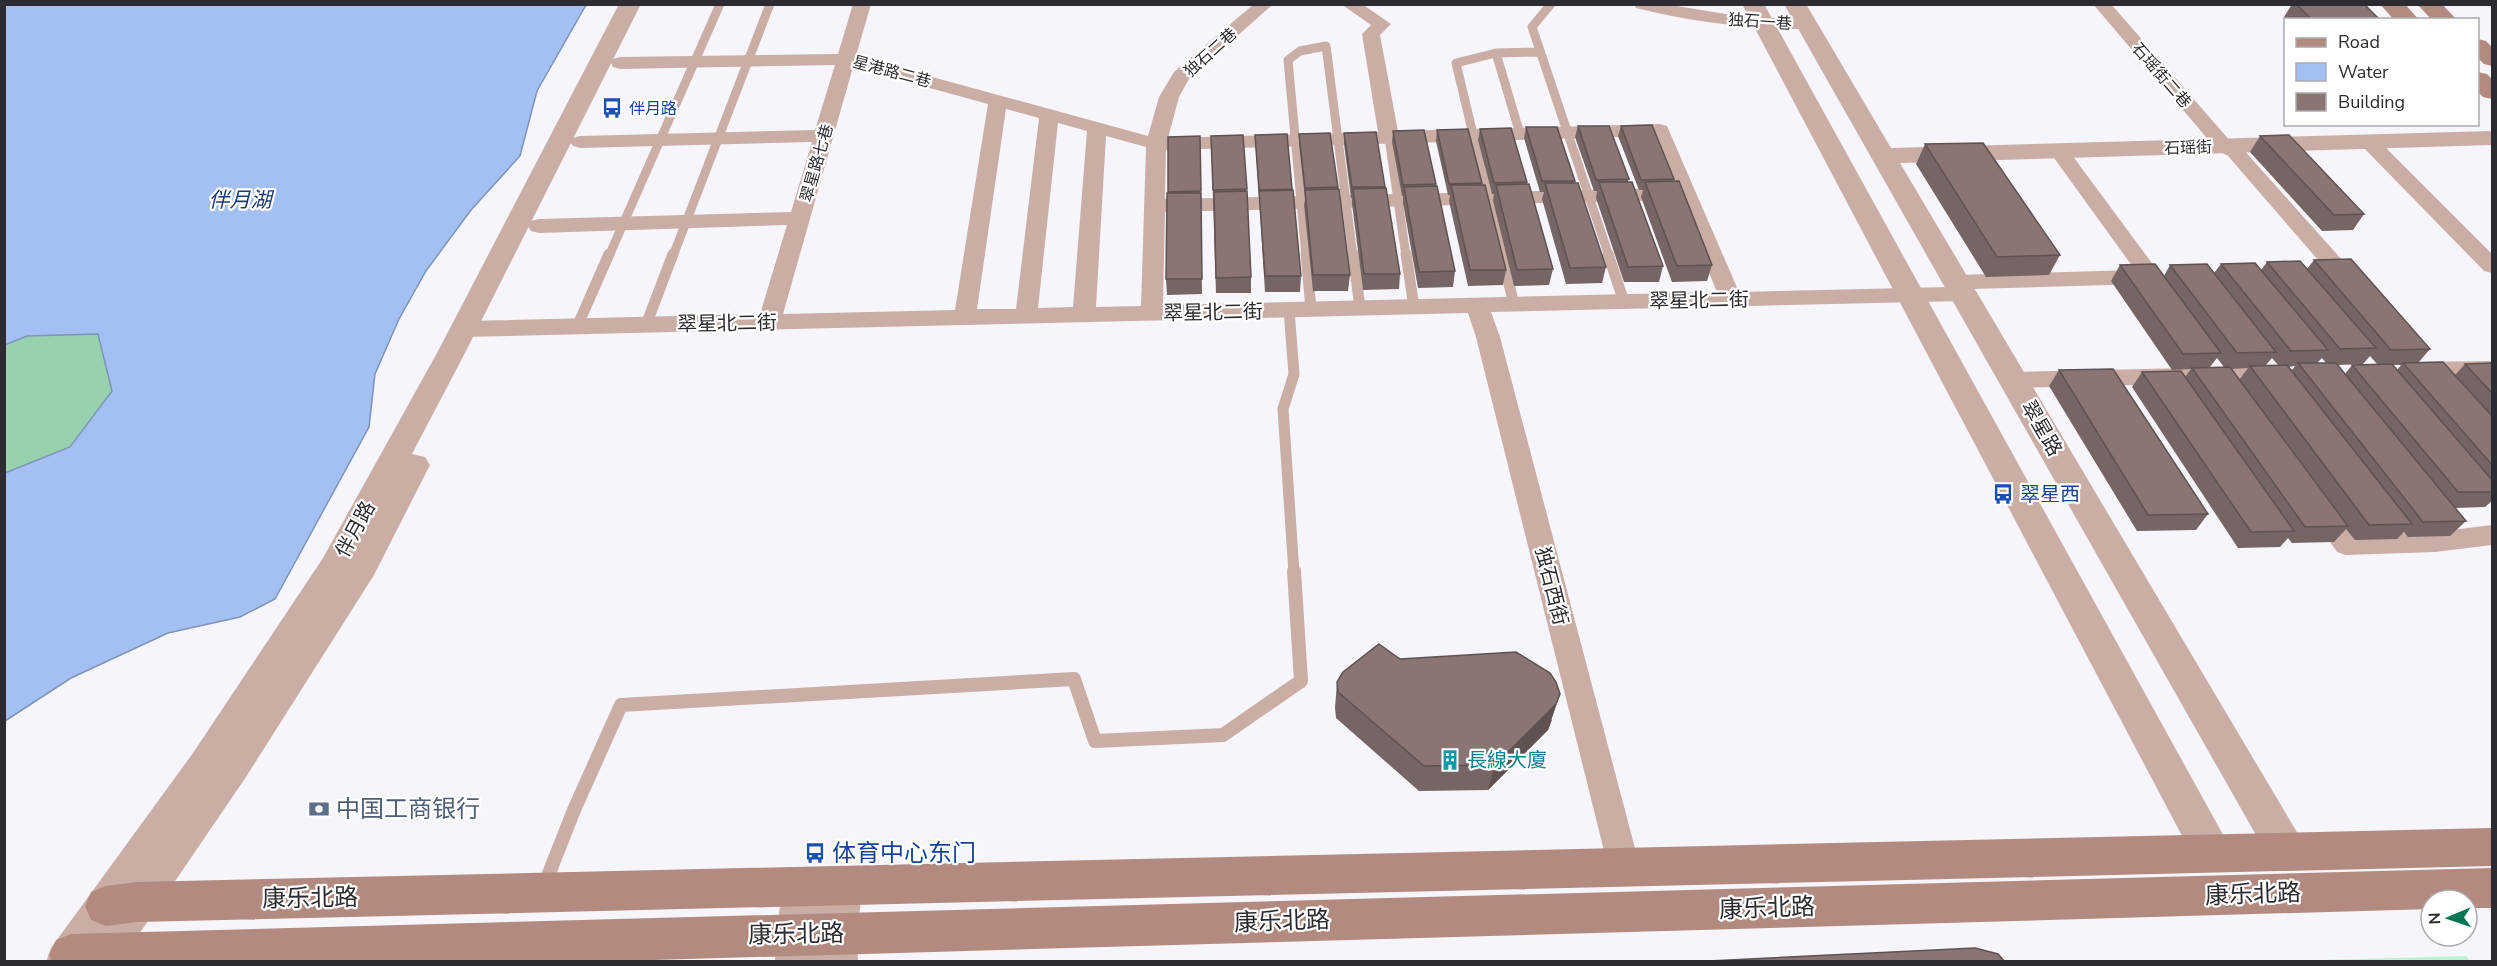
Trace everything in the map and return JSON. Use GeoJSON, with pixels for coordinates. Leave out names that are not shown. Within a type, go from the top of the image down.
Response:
{"type":"FeatureCollection","features":[{"type":"Feature","properties":{"kind":"main road"},"geometry":{"type":"LineString","coordinates":[[2391,4],[2406,18]]}},
{"type":"Feature","properties":{"kind":"main road"},"geometry":{"type":"LineString","coordinates":[[2428,4],[2444,18]]}},
{"type":"Feature","properties":{"kind":"main road"},"geometry":{"type":"LineString","coordinates":[[2479,47],[2493,59]]}},
{"type":"Feature","properties":{"kind":"main road"},"geometry":{"type":"LineString","coordinates":[[2479,80],[2493,92]]}},
{"type":"Feature","properties":{"kind":"main road","name":"康乐北路"},"geometry":{"type":"LineString","coordinates":[[122,904],[824,885],[2493,847]]}},
{"type":"Feature","properties":{"kind":"main road","name":"康乐北路"},"geometry":{"type":"LineString","coordinates":[[83,958],[817,948],[2493,888]]}},
{"type":"Feature","properties":{"kind":"street","name":"伴月路"},"geometry":{"type":"LineString","coordinates":[[475,329],[630,4]]}},
{"type":"Feature","properties":{"kind":"street","name":"伴月路"},"geometry":{"type":"LineString","coordinates":[[83,958],[122,904],[206,765],[335,567],[475,329],[539,226],[649,4]]}},
{"type":"Feature","properties":{"kind":"street","name":"翠星路七巷"},"geometry":{"type":"LineString","coordinates":[[770,322],[862,4]]}},
{"type":"Feature","properties":{"kind":"street","name":"独石二巷"},"geometry":{"type":"LineString","coordinates":[[1152,313],[1156,144],[1169,97],[1181,76],[1265,4]]}},
{"type":"Feature","properties":{"kind":"street"},"geometry":{"type":"LineString","coordinates":[[1349,4],[1382,24],[1371,34],[1389,138]]}},
{"type":"Feature","properties":{"kind":"street","name":"独石一巷"},"geometry":{"type":"LineString","coordinates":[[1642,4],[1672,13],[1801,14]]}},
{"type":"Feature","properties":{"kind":"street","name":"石瑶街二巷"},"geometry":{"type":"LineString","coordinates":[[2101,4],[2217,138],[2235,152],[2365,299]]}},
{"type":"Feature","properties":{"kind":"street"},"geometry":{"type":"LineString","coordinates":[[1758,14],[2212,853]]}},
{"type":"Feature","properties":{"kind":"street","name":"翠星路"},"geometry":{"type":"LineString","coordinates":[[1801,14],[2288,852]]}},
{"type":"Feature","properties":{"kind":"street","name":"星港路二巷"},"geometry":{"type":"LineString","coordinates":[[620,63],[846,59],[1156,144],[1660,130],[1686,193]]}},
{"type":"Feature","properties":{"kind":"street"},"geometry":{"type":"LineString","coordinates":[[965,317],[998,100]]}},
{"type":"Feature","properties":{"kind":"street"},"geometry":{"type":"LineString","coordinates":[[1026,316],[1049,114]]}},
{"type":"Feature","properties":{"kind":"street","name":"石瑶街"},"geometry":{"type":"LineString","coordinates":[[1878,147],[2059,151],[2390,126]]}},
{"type":"Feature","properties":{"kind":"street"},"geometry":{"type":"LineString","coordinates":[[1084,315],[1097,127]]}},
{"type":"Feature","properties":{"kind":"street"},"geometry":{"type":"LineString","coordinates":[[580,142],[824,136]]}},
{"type":"Feature","properties":{"kind":"street","name":"石瑶街"},"geometry":{"type":"LineString","coordinates":[[1878,147],[2217,138],[2369,142],[2493,138]]}},
{"type":"Feature","properties":{"kind":"street"},"geometry":{"type":"LineString","coordinates":[[2369,142],[2493,266]]}},
{"type":"Feature","properties":{"kind":"street"},"geometry":{"type":"LineString","coordinates":[[2059,151],[2163,276],[2177,313]]}},
{"type":"Feature","properties":{"kind":"street"},"geometry":{"type":"LineString","coordinates":[[1154,206],[1686,193],[1731,300]]}},
{"type":"Feature","properties":{"kind":"street"},"geometry":{"type":"LineString","coordinates":[[539,226],[800,219]]}},
{"type":"Feature","properties":{"kind":"street"},"geometry":{"type":"LineString","coordinates":[[2317,273],[2341,272]]}},
{"type":"Feature","properties":{"kind":"street","name":"翠星北二街"},"geometry":{"type":"LineString","coordinates":[[475,329],[1910,296],[1960,288],[2163,276]]}},
{"type":"Feature","properties":{"kind":"street","name":"独石西街"},"geometry":{"type":"LineString","coordinates":[[1477,305],[1488,337],[1624,867]]}},
{"type":"Feature","properties":{"kind":"street"},"geometry":{"type":"LineString","coordinates":[[2412,352],[2449,395]]}},
{"type":"Feature","properties":{"kind":"street"},"geometry":{"type":"LineString","coordinates":[[2394,371],[2493,369]]}},
{"type":"Feature","properties":{"kind":"street"},"geometry":{"type":"LineString","coordinates":[[2014,380],[2302,373]]}},
{"type":"Feature","properties":{"kind":"street"},"geometry":{"type":"LineString","coordinates":[[2305,488],[2346,545],[2453,530],[2493,535]]}},
{"type":"Feature","properties":{"kind":"street"},"geometry":{"type":"LineString","coordinates":[[817,948],[824,885]]}},
{"type":"Feature","properties":{"kind":"lane"},"geometry":{"type":"LineString","coordinates":[[577,327],[720,4]]}},
{"type":"Feature","properties":{"kind":"lane"},"geometry":{"type":"LineString","coordinates":[[646,325],[770,4]]}},
{"type":"Feature","properties":{"kind":"lane"},"geometry":{"type":"LineString","coordinates":[[1551,4],[1532,27],[1624,302]]}},
{"type":"Feature","properties":{"kind":"lane"},"geometry":{"type":"LineString","coordinates":[[542,892],[574,810],[621,705],[1074,679],[1095,741],[1223,735],[1301,681],[1283,409],[1293,374],[1300,310],[1301,203],[1288,60],[1300,51],[1326,46],[1360,308]]}},
{"type":"Feature","properties":{"kind":"lane"},"geometry":{"type":"LineString","coordinates":[[1514,304],[1456,63],[1496,53],[1540,51]]}},
{"type":"Feature","properties":{"kind":"lane"},"geometry":{"type":"LineString","coordinates":[[1496,53],[1520,134]]}},
{"type":"Feature","properties":{"kind":"lane"},"geometry":{"type":"LineString","coordinates":[[1389,138],[1414,307]]}},
{"type":"Feature","properties":{"kind":"green space"},"geometry":{"type":"Polygon","coordinates":[[[98,334],[112,391],[70,447],[5,473],[5,345],[27,336],[98,334]]]}},
{"type":"Feature","properties":{"kind":"green space"},"geometry":{"type":"Polygon","coordinates":[[[2466,956],[2470,961],[2283,961],[2466,956]]]}},
{"type":"Feature","properties":{"kind":"water","name":"伴月湖"},"geometry":{"type":"Polygon","coordinates":[[[5,4],[586,5],[537,91],[520,156],[471,210],[426,271],[399,319],[375,374],[369,427],[275,599],[240,617],[168,633],[71,678],[5,721],[5,473],[70,447],[112,391],[98,334],[27,336],[5,345],[5,4]]]}},
{"type":"Feature","properties":{"kind":"building"},"geometry":{"type":"Polygon","coordinates":[[[2296,4],[2364,4],[2378,18],[2310,18],[2296,4]]]}},
{"type":"Feature","properties":{"kind":"building"},"geometry":{"type":"Polygon","coordinates":[[[1652,125],[1674,179],[1641,180],[1621,126],[1652,125]]]}},
{"type":"Feature","properties":{"kind":"building"},"geometry":{"type":"Polygon","coordinates":[[[1578,126],[1609,126],[1629,179],[1596,180],[1578,126]]]}},
{"type":"Feature","properties":{"kind":"building"},"geometry":{"type":"Polygon","coordinates":[[[1526,127],[1557,127],[1575,181],[1542,181],[1526,127]]]}},
{"type":"Feature","properties":{"kind":"building"},"geometry":{"type":"Polygon","coordinates":[[[1511,128],[1527,182],[1494,183],[1480,129],[1511,128]]]}},
{"type":"Feature","properties":{"kind":"building"},"geometry":{"type":"Polygon","coordinates":[[[1468,129],[1482,183],[1449,184],[1437,130],[1468,129]]]}},
{"type":"Feature","properties":{"kind":"building"},"geometry":{"type":"Polygon","coordinates":[[[1424,130],[1436,184],[1403,185],[1393,131],[1424,130]]]}},
{"type":"Feature","properties":{"kind":"building"},"geometry":{"type":"Polygon","coordinates":[[[1376,132],[1385,187],[1352,187],[1344,133],[1376,132]]]}},
{"type":"Feature","properties":{"kind":"building"},"geometry":{"type":"Polygon","coordinates":[[[1330,133],[1338,187],[1305,188],[1299,134],[1330,133]]]}},
{"type":"Feature","properties":{"kind":"building"},"geometry":{"type":"Polygon","coordinates":[[[1287,134],[1292,189],[1259,190],[1255,135],[1287,134]]]}},
{"type":"Feature","properties":{"kind":"building"},"geometry":{"type":"Polygon","coordinates":[[[1243,135],[1247,189],[1213,190],[1211,136],[1243,135]]]}},
{"type":"Feature","properties":{"kind":"building"},"geometry":{"type":"Polygon","coordinates":[[[2289,135],[2364,214],[2334,215],[2260,136],[2289,135]]]}},
{"type":"Feature","properties":{"kind":"building"},"geometry":{"type":"Polygon","coordinates":[[[1200,136],[1201,191],[1168,192],[1168,137],[1200,136]]]}},
{"type":"Feature","properties":{"kind":"building"},"geometry":{"type":"Polygon","coordinates":[[[1983,143],[2060,255],[1997,257],[1925,144],[1983,143]]]}},
{"type":"Feature","properties":{"kind":"building"},"geometry":{"type":"Polygon","coordinates":[[[1679,181],[1712,265],[1677,266],[1645,182],[1679,181]]]}},
{"type":"Feature","properties":{"kind":"building"},"geometry":{"type":"Polygon","coordinates":[[[1599,182],[1632,182],[1663,266],[1628,267],[1599,182]]]}},
{"type":"Feature","properties":{"kind":"building"},"geometry":{"type":"Polygon","coordinates":[[[1545,183],[1578,183],[1606,267],[1570,268],[1545,183]]]}},
{"type":"Feature","properties":{"kind":"building"},"geometry":{"type":"Polygon","coordinates":[[[1529,184],[1553,269],[1517,270],[1496,185],[1529,184]]]}},
{"type":"Feature","properties":{"kind":"building"},"geometry":{"type":"Polygon","coordinates":[[[1451,185],[1485,185],[1506,270],[1470,270],[1451,185]]]}},
{"type":"Feature","properties":{"kind":"building"},"geometry":{"type":"Polygon","coordinates":[[[1437,186],[1455,271],[1419,272],[1404,187],[1437,186]]]}},
{"type":"Feature","properties":{"kind":"building"},"geometry":{"type":"Polygon","coordinates":[[[1386,188],[1400,274],[1364,274],[1353,189],[1386,188]]]}},
{"type":"Feature","properties":{"kind":"building"},"geometry":{"type":"Polygon","coordinates":[[[1339,189],[1350,275],[1313,275],[1305,190],[1339,189]]]}},
{"type":"Feature","properties":{"kind":"building"},"geometry":{"type":"Polygon","coordinates":[[[1293,190],[1301,276],[1265,276],[1259,191],[1293,190]]]}},
{"type":"Feature","properties":{"kind":"building"},"geometry":{"type":"Polygon","coordinates":[[[1247,191],[1251,277],[1216,278],[1214,192],[1247,191]]]}},
{"type":"Feature","properties":{"kind":"building"},"geometry":{"type":"Polygon","coordinates":[[[1167,193],[1201,193],[1202,279],[1166,279],[1167,193]]]}},
{"type":"Feature","properties":{"kind":"building"},"geometry":{"type":"Polygon","coordinates":[[[2351,259],[2430,349],[2391,350],[2314,260],[2351,259]]]}},
{"type":"Feature","properties":{"kind":"building"},"geometry":{"type":"Polygon","coordinates":[[[2300,261],[2376,348],[2340,349],[2267,262],[2300,261]]]}},
{"type":"Feature","properties":{"kind":"building"},"geometry":{"type":"Polygon","coordinates":[[[2255,263],[2328,350],[2291,351],[2221,264],[2255,263]]]}},
{"type":"Feature","properties":{"kind":"building"},"geometry":{"type":"Polygon","coordinates":[[[2155,264],[2221,353],[2183,354],[2120,265],[2155,264]]]}},
{"type":"Feature","properties":{"kind":"building"},"geometry":{"type":"Polygon","coordinates":[[[2207,264],[2276,352],[2237,353],[2170,265],[2207,264]]]}},
{"type":"Feature","properties":{"kind":"building"},"geometry":{"type":"Polygon","coordinates":[[[2443,362],[2493,417],[2493,466],[2403,363],[2443,362]]]}},
{"type":"Feature","properties":{"kind":"building"},"geometry":{"type":"Polygon","coordinates":[[[2298,363],[2336,363],[2466,521],[2423,522],[2298,363]]]}},
{"type":"Feature","properties":{"kind":"building"},"geometry":{"type":"Polygon","coordinates":[[[2493,363],[2493,394],[2465,364],[2493,363]]]}},
{"type":"Feature","properties":{"kind":"building"},"geometry":{"type":"Polygon","coordinates":[[[2392,364],[2493,481],[2493,492],[2458,492],[2352,365],[2392,364]]]}},
{"type":"Feature","properties":{"kind":"building"},"geometry":{"type":"Polygon","coordinates":[[[2287,365],[2412,524],[2369,525],[2250,366],[2287,365]]]}},
{"type":"Feature","properties":{"kind":"building"},"geometry":{"type":"Polygon","coordinates":[[[2230,367],[2348,526],[2305,527],[2192,368],[2230,367]]]}},
{"type":"Feature","properties":{"kind":"building"},"geometry":{"type":"Polygon","coordinates":[[[2113,369],[2208,514],[2148,515],[2059,370],[2113,369]]]}},
{"type":"Feature","properties":{"kind":"building"},"geometry":{"type":"Polygon","coordinates":[[[2181,371],[2294,531],[2251,532],[2142,372],[2181,371]]]}},
{"type":"Feature","properties":{"kind":"building","name":"長線大廈"},"geometry":{"type":"Polygon","coordinates":[[[1379,644],[1400,659],[1516,652],[1550,673],[1560,694],[1556,704],[1495,765],[1424,766],[1338,692],[1337,682],[1343,672],[1379,644]]]}},
{"type":"Feature","properties":{"kind":"building"},"geometry":{"type":"Polygon","coordinates":[[[1975,948],[1998,954],[2005,962],[1688,962],[1975,948]]]}},
{"type":"Feature","properties":{"kind":"place","name":"伴月路"},"geometry":{"type":"Point","coordinates":[612,108]}},
{"type":"Feature","properties":{"kind":"place","name":"翠星西"},"geometry":{"type":"Point","coordinates":[2003,494]}},
{"type":"Feature","properties":{"kind":"place","name":"長線大廈"},"geometry":{"type":"Point","coordinates":[1450,760]}},
{"type":"Feature","properties":{"kind":"place","name":"中国工商银行"},"geometry":{"type":"Point","coordinates":[319,809]}},
{"type":"Feature","properties":{"kind":"place","name":"体育中心东门"},"geometry":{"type":"Point","coordinates":[815,853]}}]}
